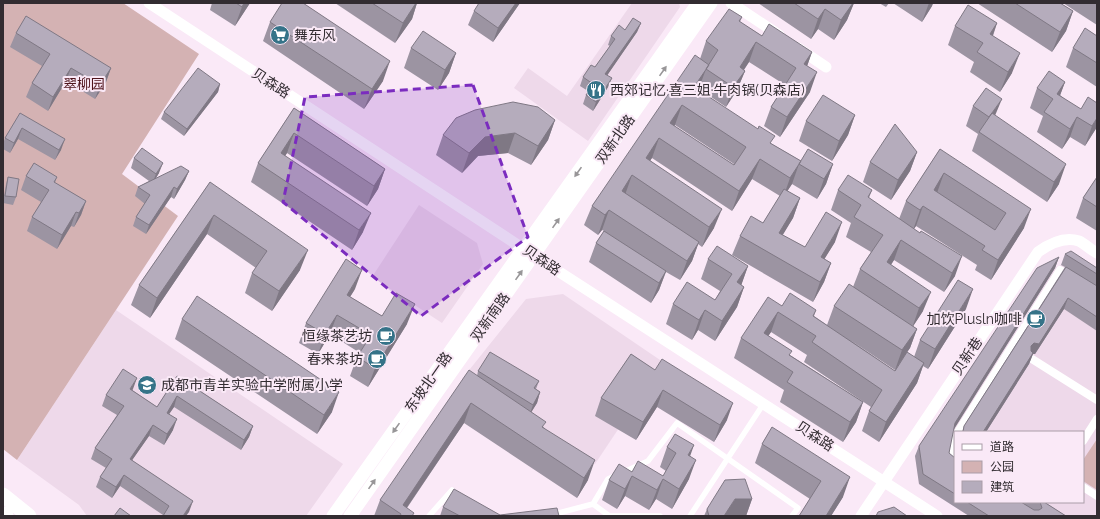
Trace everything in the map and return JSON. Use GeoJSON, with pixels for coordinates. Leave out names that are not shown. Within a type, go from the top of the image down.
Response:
{"type":"FeatureCollection","features":[{"type":"Feature","properties":{"kind":"main road"},"geometry":{"type":"LineString","coordinates":[[3,495],[29,516]]}},
{"type":"Feature","properties":{"kind":"street","name":"贝森路"},"geometry":{"type":"LineString","coordinates":[[149,3],[528,252],[937,516]]}},
{"type":"Feature","properties":{"kind":"street","name":"双新北路"},"geometry":{"type":"LineString","coordinates":[[528,252],[698,3]]}},
{"type":"Feature","properties":{"kind":"street","name":"双新北路"},"geometry":{"type":"LineString","coordinates":[[528,252],[712,3]]}},
{"type":"Feature","properties":{"kind":"street"},"geometry":{"type":"LineString","coordinates":[[731,3],[826,67]]}},
{"type":"Feature","properties":{"kind":"street","name":"贝新巷"},"geometry":{"type":"LineString","coordinates":[[861,516],[1038,252],[1051,243],[1064,240],[1078,241],[1097,253]]}},
{"type":"Feature","properties":{"kind":"street","name":"东坡北一路"},"geometry":{"type":"LineString","coordinates":[[333,516],[528,252]]}},
{"type":"Feature","properties":{"kind":"street","name":"双新南路"},"geometry":{"type":"LineString","coordinates":[[350,516],[528,252]]}},
{"type":"Feature","properties":{"kind":"street"},"geometry":{"type":"LineString","coordinates":[[959,431],[1060,270],[1078,281]]}},
{"type":"Feature","properties":{"kind":"street"},"geometry":{"type":"LineString","coordinates":[[1032,359],[1097,400]]}},
{"type":"Feature","properties":{"kind":"street"},"geometry":{"type":"LineString","coordinates":[[1084,439],[1097,419]]}},
{"type":"Feature","properties":{"kind":"street"},"geometry":{"type":"LineString","coordinates":[[954,442],[950,462],[954,465]]}},
{"type":"Feature","properties":{"kind":"street"},"geometry":{"type":"LineString","coordinates":[[1084,488],[1097,496]]}},
{"type":"Feature","properties":{"kind":"lane"},"geometry":{"type":"LineString","coordinates":[[690,516],[764,403]]}},
{"type":"Feature","properties":{"kind":"lane"},"geometry":{"type":"LineString","coordinates":[[547,516],[593,504],[608,479],[648,461],[677,423],[798,508],[792,516]]}},
{"type":"Feature","properties":{"kind":"lane"},"geometry":{"type":"LineString","coordinates":[[429,516],[452,490],[463,501]]}},
{"type":"Feature","properties":{"kind":"lane"},"geometry":{"type":"LineString","coordinates":[[593,504],[608,516],[660,516]]}},
{"type":"Feature","properties":{"kind":"highlighted area"},"geometry":{"type":"Polygon","coordinates":[[[473,85],[528,237],[421,316],[283,202],[305,97],[473,85]]]}},
{"type":"Feature","properties":{"kind":"shaded area"},"geometry":{"type":"Polygon","coordinates":[[[632,3],[679,3],[680,7],[588,141],[514,88],[528,68],[567,96],[632,3]]]}},
{"type":"Feature","properties":{"kind":"shaded area"},"geometry":{"type":"Polygon","coordinates":[[[419,205],[477,243],[483,264],[442,323],[372,277],[419,205]]]}},
{"type":"Feature","properties":{"kind":"shaded area"},"geometry":{"type":"Polygon","coordinates":[[[1067,262],[1097,281],[1097,516],[969,516],[919,484],[915,456],[1033,279],[1067,262]]]}},
{"type":"Feature","properties":{"kind":"shaded area"},"geometry":{"type":"Polygon","coordinates":[[[563,294],[663,362],[595,464],[462,379],[526,299],[563,294]]]}},
{"type":"Feature","properties":{"kind":"shaded area","name":"成都市青羊实验中学附属小学"},"geometry":{"type":"Polygon","coordinates":[[[116,310],[343,464],[306,516],[87,516],[79,505],[17,460],[116,310]]]}},
{"type":"Feature","properties":{"kind":"green space","name":"翠柳园"},"geometry":{"type":"Polygon","coordinates":[[[3,3],[123,3],[199,54],[122,174],[178,216],[17,460],[3,449],[3,3]]]}},
{"type":"Feature","properties":{"kind":"green space"},"geometry":{"type":"Polygon","coordinates":[[[1097,439],[1097,490],[1084,482],[1084,458],[1097,439]]]}},
{"type":"Feature","properties":{"kind":"building"},"geometry":{"type":"Polygon","coordinates":[[[236,3],[244,3],[242,7],[236,3]]]}},
{"type":"Feature","properties":{"kind":"building"},"geometry":{"type":"Polygon","coordinates":[[[282,3],[303,3],[390,61],[372,89],[270,22],[282,3]]]}},
{"type":"Feature","properties":{"kind":"building"},"geometry":{"type":"Polygon","coordinates":[[[372,3],[416,3],[403,23],[372,3]]]}},
{"type":"Feature","properties":{"kind":"building"},"geometry":{"type":"Polygon","coordinates":[[[479,3],[516,3],[498,28],[474,11],[479,3]]]}},
{"type":"Feature","properties":{"kind":"building"},"geometry":{"type":"Polygon","coordinates":[[[794,3],[853,3],[841,20],[825,9],[818,19],[794,3]]]}},
{"type":"Feature","properties":{"kind":"building"},"geometry":{"type":"Polygon","coordinates":[[[1015,3],[1060,3],[1073,11],[1060,32],[1015,3]]]}},
{"type":"Feature","properties":{"kind":"building"},"geometry":{"type":"Polygon","coordinates":[[[968,5],[997,23],[990,34],[1020,53],[1008,72],[977,52],[983,43],[955,26],[968,5]]]}},
{"type":"Feature","properties":{"kind":"building"},"geometry":{"type":"Polygon","coordinates":[[[729,9],[742,17],[739,21],[762,36],[769,24],[812,52],[804,64],[817,72],[787,117],[771,107],[796,68],[756,42],[740,67],[745,71],[733,87],[706,69],[718,50],[706,41],[729,9]]]}},
{"type":"Feature","properties":{"kind":"building"},"geometry":{"type":"Polygon","coordinates":[[[26,16],[111,68],[100,85],[71,68],[53,97],[32,83],[50,54],[16,33],[26,16]]]}},
{"type":"Feature","properties":{"kind":"building"},"geometry":{"type":"Polygon","coordinates":[[[633,18],[641,23],[605,74],[612,78],[596,102],[586,95],[593,84],[583,77],[591,65],[595,67],[615,39],[611,36],[619,25],[625,30],[633,18]]]}},
{"type":"Feature","properties":{"kind":"building"},"geometry":{"type":"Polygon","coordinates":[[[1085,28],[1097,36],[1097,63],[1073,48],[1085,28]]]}},
{"type":"Feature","properties":{"kind":"building"},"geometry":{"type":"Polygon","coordinates":[[[423,31],[456,53],[445,70],[411,48],[423,31]]]}},
{"type":"Feature","properties":{"kind":"building"},"geometry":{"type":"Polygon","coordinates":[[[695,55],[709,65],[694,87],[758,129],[759,126],[775,136],[770,143],[801,161],[790,178],[760,159],[739,191],[659,138],[646,158],[722,209],[709,227],[632,175],[622,191],[699,242],[687,261],[609,210],[605,215],[592,206],[695,55]],[[682,105],[670,123],[734,165],[746,147],[682,105]]]}},
{"type":"Feature","properties":{"kind":"building"},"geometry":{"type":"Polygon","coordinates":[[[198,68],[220,84],[187,129],[164,112],[198,68]]]}},
{"type":"Feature","properties":{"kind":"building"},"geometry":{"type":"Polygon","coordinates":[[[1049,71],[1065,82],[1057,94],[1081,109],[1088,97],[1097,103],[1097,118],[1092,126],[1077,117],[1070,129],[1044,112],[1053,99],[1037,88],[1049,71]]]}},
{"type":"Feature","properties":{"kind":"building"},"geometry":{"type":"Polygon","coordinates":[[[986,88],[1002,99],[989,117],[973,106],[986,88]]]}},
{"type":"Feature","properties":{"kind":"building"},"geometry":{"type":"Polygon","coordinates":[[[823,95],[855,115],[839,141],[806,121],[823,95]]]}},
{"type":"Feature","properties":{"kind":"building"},"geometry":{"type":"Polygon","coordinates":[[[513,102],[538,107],[555,120],[538,146],[515,133],[485,137],[469,153],[443,135],[456,118],[475,110],[513,102]]]}},
{"type":"Feature","properties":{"kind":"building"},"geometry":{"type":"Polygon","coordinates":[[[294,108],[385,169],[374,186],[294,133],[281,153],[371,213],[359,230],[258,163],[294,108]]]}},
{"type":"Feature","properties":{"kind":"building"},"geometry":{"type":"Polygon","coordinates":[[[20,113],[65,139],[59,150],[22,128],[14,143],[5,138],[20,113]]]}},
{"type":"Feature","properties":{"kind":"building"},"geometry":{"type":"Polygon","coordinates":[[[992,113],[1066,164],[1054,182],[979,132],[992,113]]]}},
{"type":"Feature","properties":{"kind":"building"},"geometry":{"type":"Polygon","coordinates":[[[895,124],[917,152],[898,180],[870,162],[895,124]]]}},
{"type":"Feature","properties":{"kind":"building"},"geometry":{"type":"Polygon","coordinates":[[[142,148],[163,163],[156,174],[134,158],[142,148]]]}},
{"type":"Feature","properties":{"kind":"building"},"geometry":{"type":"Polygon","coordinates":[[[808,149],[833,164],[824,179],[799,164],[808,149]]]}},
{"type":"Feature","properties":{"kind":"building"},"geometry":{"type":"Polygon","coordinates":[[[940,149],[1031,209],[998,260],[982,250],[985,246],[923,206],[920,210],[906,201],[940,149]],[[944,173],[934,190],[995,230],[1006,213],[944,173]]]}},
{"type":"Feature","properties":{"kind":"building"},"geometry":{"type":"Polygon","coordinates":[[[34,163],[57,177],[54,182],[86,201],[79,213],[76,212],[62,235],[32,217],[49,190],[26,176],[34,163]]]}},
{"type":"Feature","properties":{"kind":"building"},"geometry":{"type":"Polygon","coordinates":[[[181,166],[189,171],[177,189],[174,187],[149,225],[136,217],[150,195],[138,187],[181,166]]]}},
{"type":"Feature","properties":{"kind":"building"},"geometry":{"type":"Polygon","coordinates":[[[848,175],[872,190],[868,197],[920,233],[921,231],[962,256],[952,273],[901,240],[887,262],[931,292],[919,308],[860,269],[883,235],[854,217],[861,205],[838,190],[848,175]]]}},
{"type":"Feature","properties":{"kind":"building"},"geometry":{"type":"Polygon","coordinates":[[[8,177],[19,179],[16,197],[5,196],[8,177]]]}},
{"type":"Feature","properties":{"kind":"building"},"geometry":{"type":"Polygon","coordinates":[[[1097,177],[1097,207],[1083,198],[1097,177]]]}},
{"type":"Feature","properties":{"kind":"building"},"geometry":{"type":"Polygon","coordinates":[[[210,182],[308,250],[279,291],[252,273],[267,251],[214,215],[157,298],[139,285],[210,182]]]}},
{"type":"Feature","properties":{"kind":"building"},"geometry":{"type":"Polygon","coordinates":[[[784,189],[800,198],[779,233],[805,247],[826,212],[842,222],[821,257],[831,263],[820,282],[740,236],[751,216],[763,223],[784,189]]]}},
{"type":"Feature","properties":{"kind":"building"},"geometry":{"type":"Polygon","coordinates":[[[604,231],[666,271],[659,283],[596,243],[604,231]]]}},
{"type":"Feature","properties":{"kind":"building"},"geometry":{"type":"Polygon","coordinates":[[[717,246],[748,266],[737,282],[744,287],[722,321],[705,310],[699,320],[673,304],[687,282],[715,300],[732,274],[708,259],[717,246]]]}},
{"type":"Feature","properties":{"kind":"building"},"geometry":{"type":"Polygon","coordinates":[[[1071,251],[1097,268],[1097,274],[1065,254],[1071,251]]]}},
{"type":"Feature","properties":{"kind":"building"},"geometry":{"type":"Polygon","coordinates":[[[1059,257],[955,423],[949,453],[954,457],[954,493],[923,474],[919,446],[1037,268],[1059,257]]]}},
{"type":"Feature","properties":{"kind":"building"},"geometry":{"type":"Polygon","coordinates":[[[346,259],[362,270],[347,295],[382,316],[396,293],[415,304],[375,368],[357,357],[371,335],[337,315],[325,334],[306,323],[346,259]]]}},
{"type":"Feature","properties":{"kind":"building"},"geometry":{"type":"Polygon","coordinates":[[[1066,267],[1097,286],[1097,317],[1068,298],[1039,344],[1034,343],[1031,346],[1031,351],[1033,353],[984,431],[963,431],[964,426],[1066,267]]]}},
{"type":"Feature","properties":{"kind":"building"},"geometry":{"type":"Polygon","coordinates":[[[958,280],[973,289],[935,349],[920,340],[958,280]]]}},
{"type":"Feature","properties":{"kind":"building"},"geometry":{"type":"Polygon","coordinates":[[[849,284],[917,329],[902,350],[834,306],[849,284]]]}},
{"type":"Feature","properties":{"kind":"building"},"geometry":{"type":"Polygon","coordinates":[[[790,293],[816,310],[813,316],[895,371],[907,352],[924,363],[886,422],[869,411],[882,390],[812,342],[816,336],[778,312],[764,333],[792,351],[789,355],[863,402],[850,422],[787,382],[793,372],[741,338],[768,297],[782,306],[790,293]]]}},
{"type":"Feature","properties":{"kind":"building"},"geometry":{"type":"Polygon","coordinates":[[[197,296],[339,392],[324,415],[182,319],[197,296]]]}},
{"type":"Feature","properties":{"kind":"building"},"geometry":{"type":"Polygon","coordinates":[[[490,352],[539,381],[534,388],[540,392],[533,405],[478,371],[490,352]]]}},
{"type":"Feature","properties":{"kind":"building"},"geometry":{"type":"Polygon","coordinates":[[[631,354],[655,370],[662,359],[733,403],[720,425],[663,390],[643,422],[601,398],[631,354]]]}},
{"type":"Feature","properties":{"kind":"building"},"geometry":{"type":"Polygon","coordinates":[[[123,369],[137,378],[130,389],[157,407],[177,376],[253,426],[244,440],[177,396],[167,413],[177,419],[167,434],[153,425],[130,459],[193,501],[183,516],[163,516],[169,506],[124,475],[116,487],[100,477],[112,459],[95,448],[124,406],[106,395],[123,369]]]}},
{"type":"Feature","properties":{"kind":"building"},"geometry":{"type":"Polygon","coordinates":[[[469,370],[546,422],[542,427],[595,460],[584,478],[471,403],[403,505],[414,513],[412,516],[400,516],[401,514],[380,500],[469,370]]]}},
{"type":"Feature","properties":{"kind":"building"},"geometry":{"type":"Polygon","coordinates":[[[772,427],[850,477],[826,516],[799,516],[821,481],[762,444],[772,427]]]}},
{"type":"Feature","properties":{"kind":"building"},"geometry":{"type":"Polygon","coordinates":[[[675,434],[694,445],[688,455],[696,460],[679,489],[663,479],[657,490],[632,476],[625,489],[609,480],[619,464],[632,472],[638,461],[663,476],[676,453],[667,447],[675,434]]]}},
{"type":"Feature","properties":{"kind":"building"},"geometry":{"type":"Polygon","coordinates":[[[745,479],[752,499],[735,499],[724,516],[709,516],[707,509],[725,480],[745,479]]]}},
{"type":"Feature","properties":{"kind":"building"},"geometry":{"type":"Polygon","coordinates":[[[454,489],[500,515],[557,508],[559,516],[460,516],[443,507],[454,489]]]}},
{"type":"Feature","properties":{"kind":"building"},"geometry":{"type":"Polygon","coordinates":[[[969,503],[1023,503],[1034,510],[1039,510],[1042,508],[1040,503],[1046,503],[1066,516],[989,516],[969,503]]]}},
{"type":"Feature","properties":{"kind":"building"},"geometry":{"type":"Polygon","coordinates":[[[894,507],[907,516],[876,516],[878,512],[894,507]]]}},
{"type":"Feature","properties":{"kind":"building"},"geometry":{"type":"Polygon","coordinates":[[[120,508],[131,516],[114,516],[120,508]]]}},
{"type":"Feature","properties":{"kind":"place","name":"舞东风"},"geometry":{"type":"Point","coordinates":[280,35]}},
{"type":"Feature","properties":{"kind":"place","name":"西郊记忆·喜三姐·牛肉锅(贝森店)"},"geometry":{"type":"Point","coordinates":[596,90]}},
{"type":"Feature","properties":{"kind":"place","name":"加饮Plusln咖啡"},"geometry":{"type":"Point","coordinates":[1036,319]}},
{"type":"Feature","properties":{"kind":"place","name":"恒缘茶艺坊"},"geometry":{"type":"Point","coordinates":[386,336]}},
{"type":"Feature","properties":{"kind":"place","name":"春来茶坊"},"geometry":{"type":"Point","coordinates":[377,359]}},
{"type":"Feature","properties":{"kind":"place","name":"成都市青羊实验中学附属小学"},"geometry":{"type":"Point","coordinates":[147,385]}}]}
